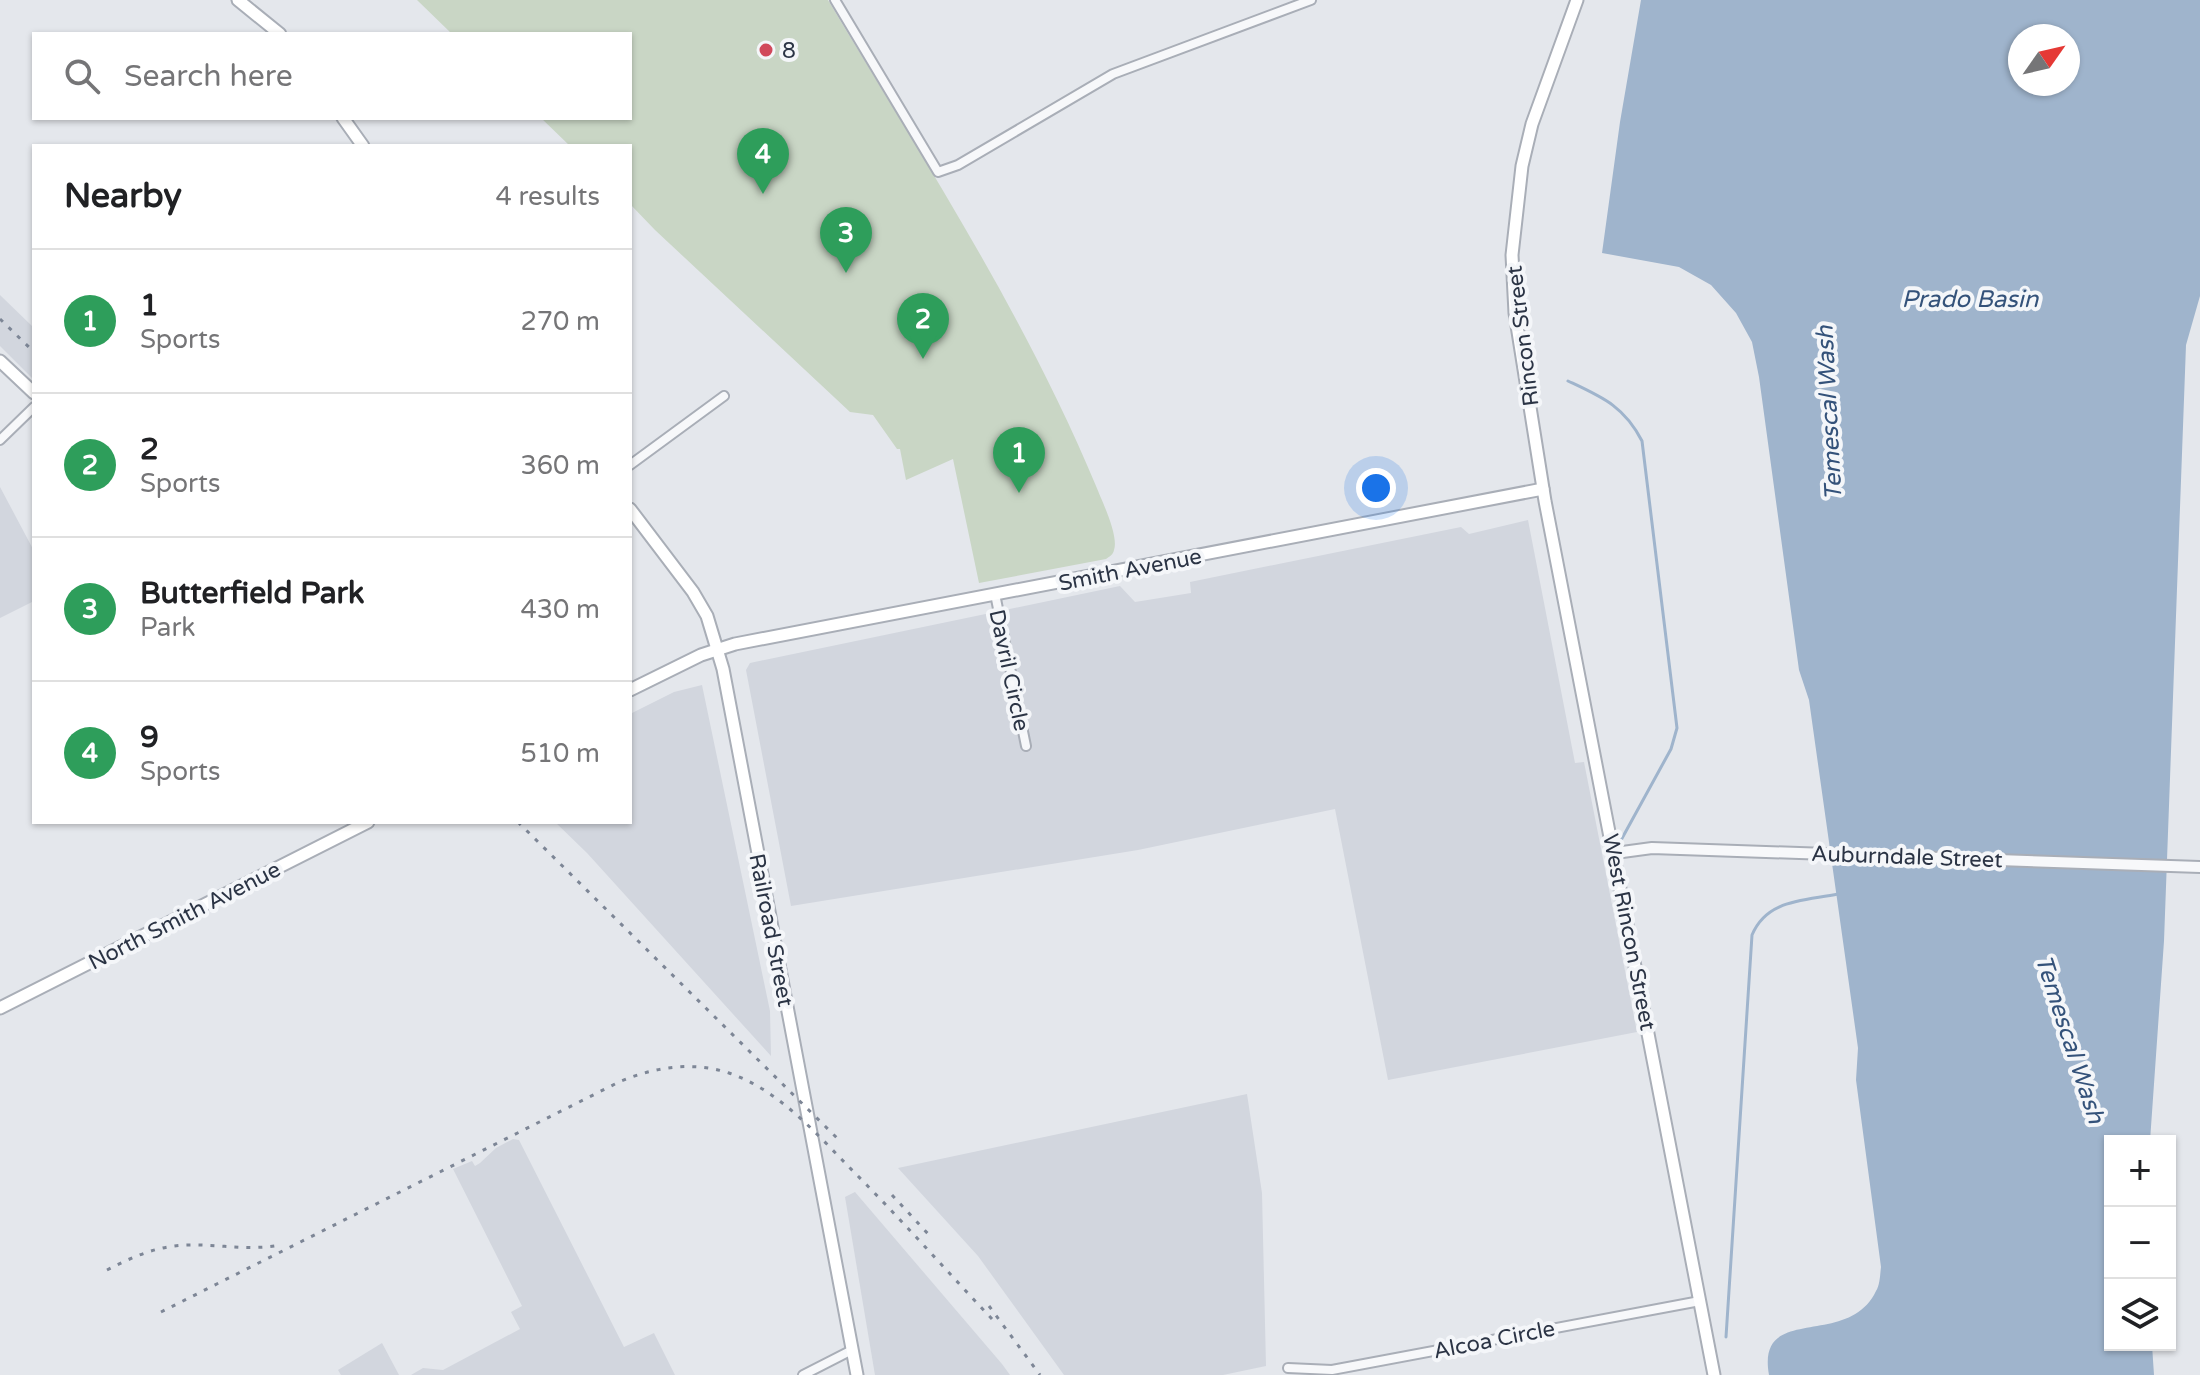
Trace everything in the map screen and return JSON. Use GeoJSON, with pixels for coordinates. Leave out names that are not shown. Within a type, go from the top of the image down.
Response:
{"type":"FeatureCollection","features":[{"type":"Feature","properties":{"kind":"main road"},"geometry":{"type":"LineString","coordinates":[[238,0],[278,32]]}},
{"type":"Feature","properties":{"kind":"main road","name":"Rincon Street"},"geometry":{"type":"LineString","coordinates":[[1543,489],[1515,313],[1512,255],[1522,166],[1532,124],[1577,0]]}},
{"type":"Feature","properties":{"kind":"main road"},"geometry":{"type":"LineString","coordinates":[[344,120],[362,144]]}},
{"type":"Feature","properties":{"kind":"main road"},"geometry":{"type":"LineString","coordinates":[[0,361],[32,391]]}},
{"type":"Feature","properties":{"kind":"main road","name":"Smith Avenue"},"geometry":{"type":"LineString","coordinates":[[718,649],[1543,489]]}},
{"type":"Feature","properties":{"kind":"main road","name":"West Rincon Street"},"geometry":{"type":"LineString","coordinates":[[1543,489],[1714,1375]]}},
{"type":"Feature","properties":{"kind":"main road","name":"Railroad Street"},"geometry":{"type":"LineString","coordinates":[[632,512],[696,597],[707,616],[718,649],[857,1375]]}},
{"type":"Feature","properties":{"kind":"main road"},"geometry":{"type":"LineString","coordinates":[[632,689],[718,649]]}},
{"type":"Feature","properties":{"kind":"main road","name":"North Smith Avenue"},"geometry":{"type":"LineString","coordinates":[[0,1008],[364,824]]}},
{"type":"Feature","properties":{"kind":"street"},"geometry":{"type":"LineString","coordinates":[[835,0],[938,172],[958,165],[1113,74],[1311,0]]}},
{"type":"Feature","properties":{"kind":"street"},"geometry":{"type":"LineString","coordinates":[[632,464],[724,396]]}},
{"type":"Feature","properties":{"kind":"street"},"geometry":{"type":"LineString","coordinates":[[0,440],[32,409]]}},
{"type":"Feature","properties":{"kind":"street","name":"Davril Circle"},"geometry":{"type":"LineString","coordinates":[[995,594],[1026,746]]}},
{"type":"Feature","properties":{"kind":"street","name":"Auburndale Street"},"geometry":{"type":"LineString","coordinates":[[1615,853],[1652,848],[2200,867]]}},
{"type":"Feature","properties":{"kind":"street","name":"Alcoa Circle"},"geometry":{"type":"LineString","coordinates":[[1288,1368],[1332,1370],[1700,1301]]}},
{"type":"Feature","properties":{"kind":"street"},"geometry":{"type":"LineString","coordinates":[[803,1375],[852,1350]]}},
{"type":"Feature","properties":{"kind":"shaded area"},"geometry":{"type":"Polygon","coordinates":[[[0,295],[32,326],[32,378],[0,346],[0,295]]]}},
{"type":"Feature","properties":{"kind":"shaded area"},"geometry":{"type":"Polygon","coordinates":[[[0,487],[32,547],[32,602],[0,618],[0,487]]]}},
{"type":"Feature","properties":{"kind":"shaded area"},"geometry":{"type":"Polygon","coordinates":[[[1528,520],[1575,763],[1584,762],[1637,1032],[1388,1080],[1335,809],[1138,850],[791,906],[746,670],[750,663],[1120,586],[1135,602],[1191,593],[1190,582],[1461,527],[1469,534],[1528,520]]]}},
{"type":"Feature","properties":{"kind":"shaded area"},"geometry":{"type":"Polygon","coordinates":[[[702,685],[770,1011],[771,1056],[557,824],[632,824],[632,713],[674,692],[702,685]]]}},
{"type":"Feature","properties":{"kind":"shaded area"},"geometry":{"type":"Polygon","coordinates":[[[1247,1094],[1262,1193],[1266,1366],[1223,1375],[1064,1375],[978,1256],[898,1168],[1247,1094]]]}},
{"type":"Feature","properties":{"kind":"shaded area"},"geometry":{"type":"Polygon","coordinates":[[[513,1139],[519,1140],[624,1347],[654,1333],[675,1375],[411,1375],[423,1368],[443,1370],[520,1329],[511,1312],[522,1306],[453,1169],[472,1161],[475,1166],[496,1148],[513,1139]]]}},
{"type":"Feature","properties":{"kind":"shaded area"},"geometry":{"type":"Polygon","coordinates":[[[855,1192],[1010,1375],[875,1375],[845,1197],[855,1192]]]}},
{"type":"Feature","properties":{"kind":"shaded area"},"geometry":{"type":"Polygon","coordinates":[[[382,1343],[399,1375],[341,1375],[338,1370],[382,1343]]]}},
{"type":"Feature","properties":{"kind":"green space"},"geometry":{"type":"Polygon","coordinates":[[[417,0],[828,0],[971,238],[1038,360],[1106,509],[1114,536],[1112,554],[1106,559],[979,583],[953,459],[906,480],[900,449],[873,415],[850,412],[632,206],[632,144],[568,144],[543,120],[632,120],[632,32],[450,32],[417,0]]]}},
{"type":"Feature","properties":{"kind":"water","name":"Prado Basin"},"geometry":{"type":"Polygon","coordinates":[[[1641,0],[2200,0],[2200,296],[2186,345],[2164,941],[2150,1135],[2104,1135],[2104,1351],[2152,1351],[2154,1375],[1769,1375],[1769,1353],[1776,1339],[1790,1332],[1846,1319],[1863,1309],[1876,1291],[1881,1267],[1856,1080],[1858,1048],[1809,700],[1799,670],[1752,342],[1736,313],[1711,285],[1679,267],[1602,253],[1641,0]]]}},
{"type":"Feature","properties":{"kind":"waterway"},"geometry":{"type":"LineString","coordinates":[[1568,381],[1620,411],[1642,441],[1677,728],[1671,749],[1620,842]]}},
{"type":"Feature","properties":{"kind":"waterway"},"geometry":{"type":"LineString","coordinates":[[1726,1337],[1752,935],[1767,914],[1777,908],[1838,894]]}},
{"type":"Feature","properties":{"kind":"railway"},"geometry":{"type":"LineString","coordinates":[[0,319],[32,350]]}},
{"type":"Feature","properties":{"kind":"railway"},"geometry":{"type":"LineString","coordinates":[[520,824],[839,1140]]}},
{"type":"Feature","properties":{"kind":"railway"},"geometry":{"type":"LineString","coordinates":[[161,1312],[621,1081],[661,1069],[701,1067],[747,1080],[794,1112],[992,1319]]}},
{"type":"Feature","properties":{"kind":"railway"},"geometry":{"type":"LineString","coordinates":[[892,1195],[930,1236]]}},
{"type":"Feature","properties":{"kind":"railway"},"geometry":{"type":"LineString","coordinates":[[107,1270],[145,1253],[175,1246],[281,1245]]}},
{"type":"Feature","properties":{"kind":"railway"},"geometry":{"type":"LineString","coordinates":[[989,1306],[1040,1375]]}},
{"type":"Feature","properties":{"kind":"place","name":"8"},"geometry":{"type":"Point","coordinates":[766,50]}},
{"type":"Feature","properties":{"kind":"place","name":"9"},"geometry":{"type":"Point","coordinates":[763,194]}},
{"type":"Feature","properties":{"kind":"place","name":"Butterfield Park"},"geometry":{"type":"Point","coordinates":[846,273]}},
{"type":"Feature","properties":{"kind":"place","name":"2"},"geometry":{"type":"Point","coordinates":[923,359]}},
{"type":"Feature","properties":{"kind":"place","name":"1"},"geometry":{"type":"Point","coordinates":[1019,493]}},
{"type":"Feature","properties":{"kind":"water label","name":"Temescal Wash"},"geometry":{"type":"Point","coordinates":[1829,413]}},
{"type":"Feature","properties":{"kind":"water label","name":"Temescal Wash"},"geometry":{"type":"Point","coordinates":[2070,1039]}}]}
